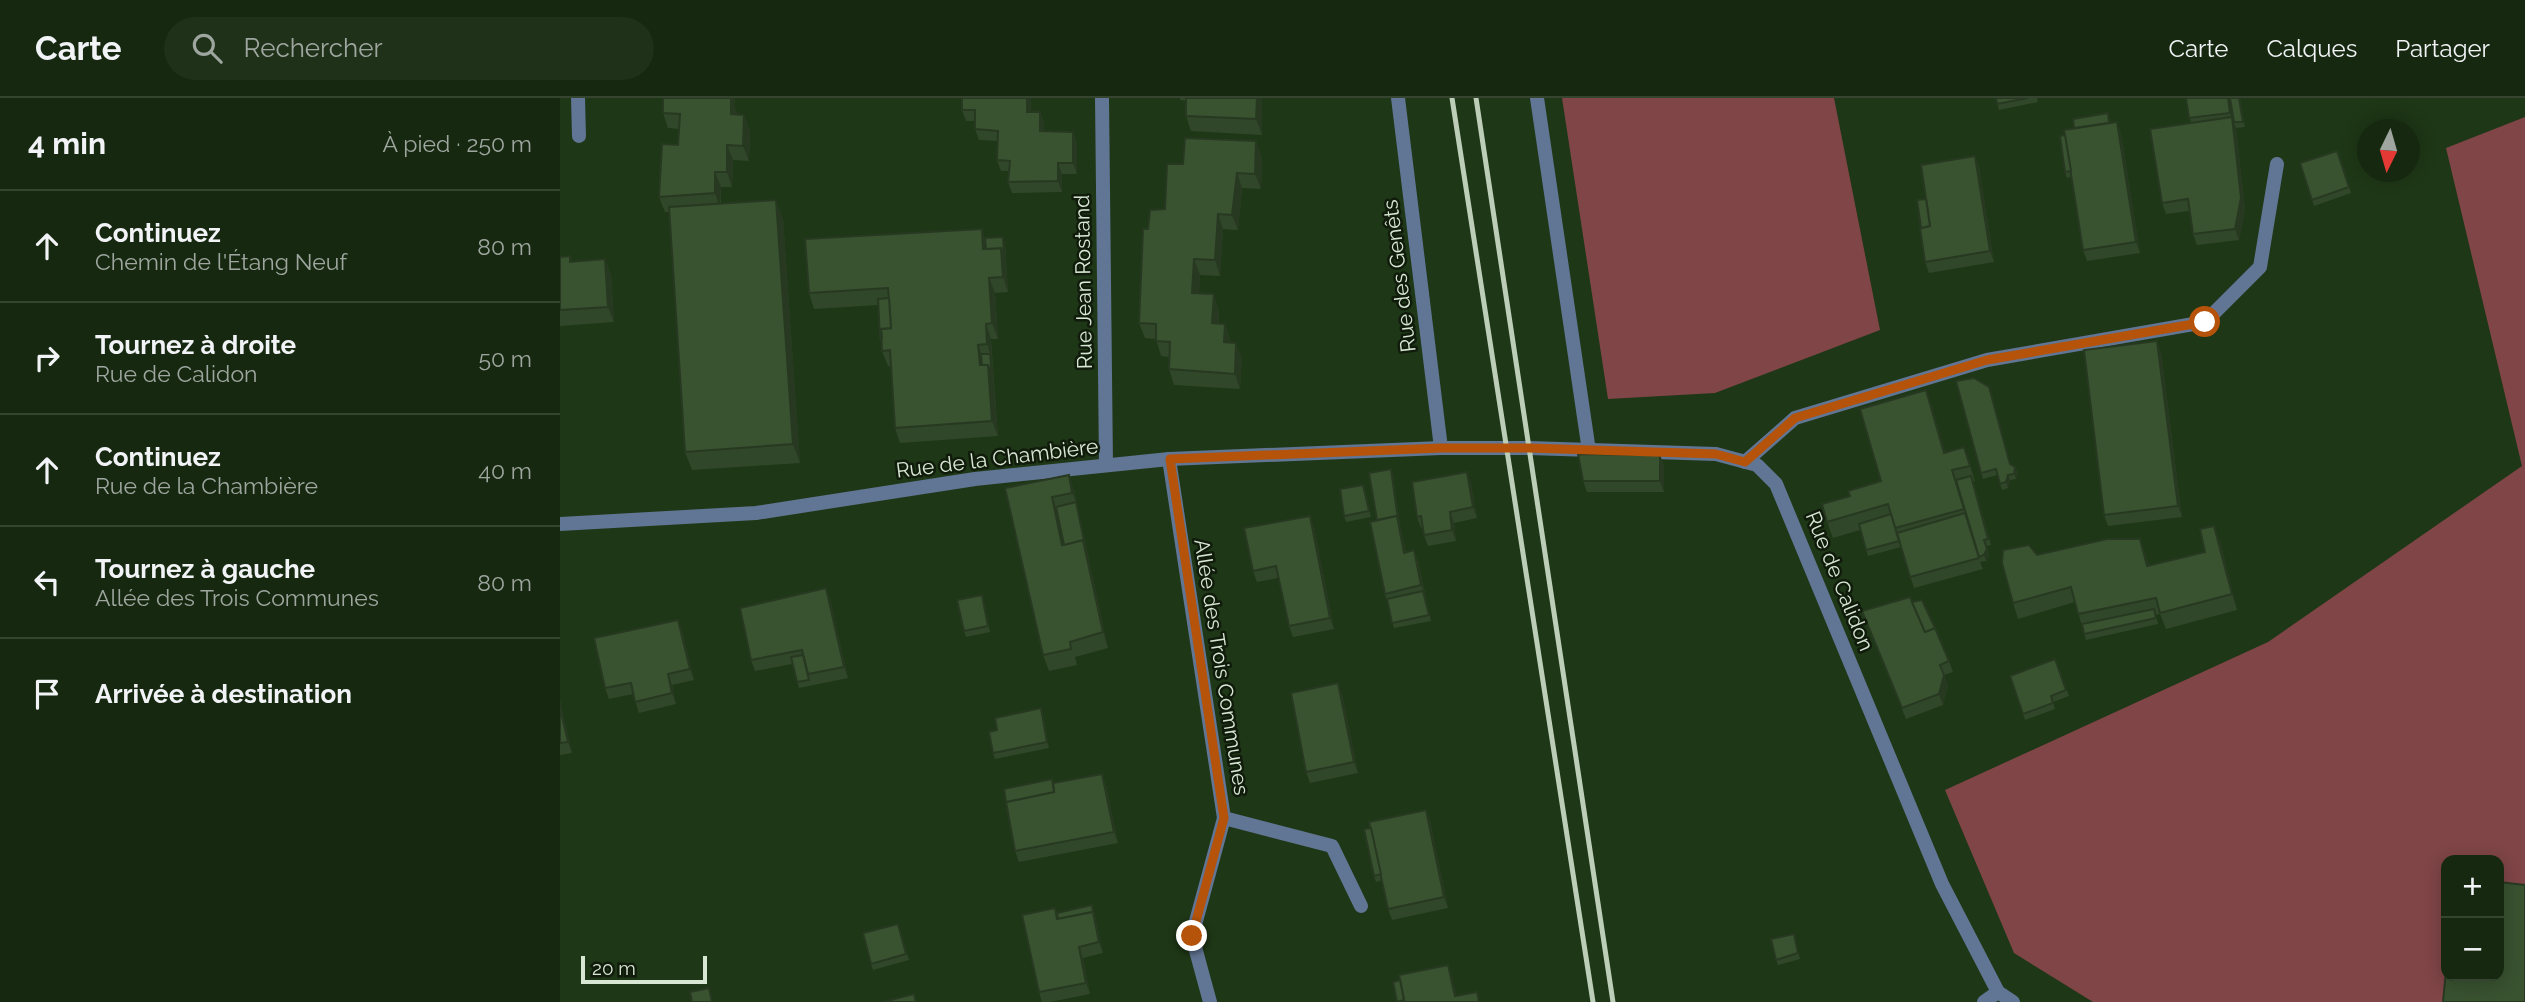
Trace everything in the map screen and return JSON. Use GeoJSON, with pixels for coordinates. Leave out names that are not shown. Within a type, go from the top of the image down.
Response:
{"type":"FeatureCollection","features":[{"type":"Feature","properties":{"kind":"street"},"geometry":{"type":"LineString","coordinates":[[578,98],[579,136]]}},
{"type":"Feature","properties":{"kind":"street","name":"Rue Jean Rostand"},"geometry":{"type":"LineString","coordinates":[[1102,98],[1106,466]]}},
{"type":"Feature","properties":{"kind":"street","name":"Rue des Genêts"},"geometry":{"type":"LineString","coordinates":[[1398,98],[1441,448]]}},
{"type":"Feature","properties":{"kind":"street"},"geometry":{"type":"LineString","coordinates":[[1537,98],[1589,450]]}},
{"type":"Feature","properties":{"kind":"street"},"geometry":{"type":"LineString","coordinates":[[1745,462],[1795,418],[1987,360],[2205,322],[2260,267],[2277,164]]}},
{"type":"Feature","properties":{"kind":"street","name":"Rue de la Chambière"},"geometry":{"type":"LineString","coordinates":[[560,524],[756,513],[975,479],[1170,459],[1441,448]]}},
{"type":"Feature","properties":{"kind":"street","name":"Rue de Calidon"},"geometry":{"type":"LineString","coordinates":[[1441,448],[1716,454],[1757,465],[1776,484],[1942,884],[1998,992],[2012,1002]]}},
{"type":"Feature","properties":{"kind":"street","name":"Allée des Trois Communes"},"geometry":{"type":"LineString","coordinates":[[1170,459],[1224,818],[1192,936],[1210,1002]]}},
{"type":"Feature","properties":{"kind":"street"},"geometry":{"type":"LineString","coordinates":[[1224,818],[1332,846],[1361,906]]}},
{"type":"Feature","properties":{"kind":"street"},"geometry":{"type":"LineString","coordinates":[[1984,1002],[1998,992]]}},
{"type":"Feature","properties":{"kind":"shaded area"},"geometry":{"type":"Polygon","coordinates":[[[1562,98],[1834,98],[1880,330],[1715,393],[1608,399],[1562,98]]]}},
{"type":"Feature","properties":{"kind":"shaded area"},"geometry":{"type":"Polygon","coordinates":[[[2525,117],[2525,1002],[2093,1002],[2014,953],[1945,790],[2268,642],[2522,466],[2446,148],[2525,117]]]}},
{"type":"Feature","properties":{"kind":"building"},"geometry":{"type":"Polygon","coordinates":[[[663,98],[731,98],[731,114],[744,115],[743,146],[727,145],[727,172],[715,172],[715,193],[659,197],[662,144],[678,145],[680,114],[663,113],[663,98]]]}},
{"type":"Feature","properties":{"kind":"building"},"geometry":{"type":"Polygon","coordinates":[[[962,98],[1027,98],[1027,112],[1040,112],[1040,131],[1073,132],[1073,163],[1058,163],[1058,181],[1008,182],[1010,161],[997,160],[998,131],[975,129],[975,110],[962,110],[962,98]]]}},
{"type":"Feature","properties":{"kind":"building"},"geometry":{"type":"Polygon","coordinates":[[[1186,98],[1257,98],[1256,119],[1186,116],[1186,98]]]}},
{"type":"Feature","properties":{"kind":"building"},"geometry":{"type":"Polygon","coordinates":[[[1996,98],[2028,98],[1997,104],[1996,98]]]}},
{"type":"Feature","properties":{"kind":"building"},"geometry":{"type":"Polygon","coordinates":[[[2186,98],[2228,98],[2230,113],[2189,118],[2186,98]]]}},
{"type":"Feature","properties":{"kind":"building"},"geometry":{"type":"Polygon","coordinates":[[[2230,98],[2239,98],[2243,122],[2234,122],[2230,98]]]}},
{"type":"Feature","properties":{"kind":"building"},"geometry":{"type":"Polygon","coordinates":[[[2108,113],[2109,123],[2074,128],[2073,119],[2108,113]]]}},
{"type":"Feature","properties":{"kind":"building"},"geometry":{"type":"Polygon","coordinates":[[[2232,117],[2241,198],[2235,229],[2193,234],[2188,199],[2162,203],[2150,129],[2232,117]]]}},
{"type":"Feature","properties":{"kind":"building"},"geometry":{"type":"Polygon","coordinates":[[[2117,122],[2136,242],[2083,250],[2064,130],[2117,122]]]}},
{"type":"Feature","properties":{"kind":"building"},"geometry":{"type":"Polygon","coordinates":[[[2065,135],[2071,171],[2065,172],[2060,136],[2065,135]]]}},
{"type":"Feature","properties":{"kind":"building"},"geometry":{"type":"Polygon","coordinates":[[[1185,138],[1256,141],[1255,174],[1237,173],[1232,215],[1218,214],[1215,260],[1194,259],[1192,293],[1214,294],[1212,323],[1225,324],[1224,342],[1236,343],[1235,374],[1169,369],[1170,342],[1156,341],[1156,324],[1139,323],[1143,229],[1148,229],[1150,210],[1165,209],[1167,164],[1183,164],[1185,138]]]}},
{"type":"Feature","properties":{"kind":"building"},"geometry":{"type":"Polygon","coordinates":[[[2337,151],[2349,187],[2312,200],[2300,163],[2337,151]]]}},
{"type":"Feature","properties":{"kind":"building"},"geometry":{"type":"Polygon","coordinates":[[[1975,156],[1990,251],[1925,262],[1920,228],[1930,226],[1921,165],[1975,156]]]}},
{"type":"Feature","properties":{"kind":"building"},"geometry":{"type":"Polygon","coordinates":[[[1926,199],[1930,226],[1921,228],[1917,200],[1926,199]]]}},
{"type":"Feature","properties":{"kind":"building"},"geometry":{"type":"Polygon","coordinates":[[[776,200],[793,444],[685,452],[669,207],[776,200]]]}},
{"type":"Feature","properties":{"kind":"building"},"geometry":{"type":"Polygon","coordinates":[[[982,229],[983,249],[1001,248],[1003,277],[989,278],[992,323],[986,324],[987,344],[978,345],[980,365],[988,365],[992,421],[895,428],[890,350],[882,351],[881,329],[891,328],[888,288],[809,293],[805,239],[982,229]]]}},
{"type":"Feature","properties":{"kind":"building"},"geometry":{"type":"Polygon","coordinates":[[[1003,237],[1004,258],[1001,248],[986,249],[985,238],[1003,237]]]}},
{"type":"Feature","properties":{"kind":"building"},"geometry":{"type":"Polygon","coordinates":[[[570,256],[570,262],[605,259],[608,307],[560,310],[560,257],[570,256]]]}},
{"type":"Feature","properties":{"kind":"building"},"geometry":{"type":"Polygon","coordinates":[[[889,298],[891,328],[881,329],[880,338],[878,299],[889,298]]]}},
{"type":"Feature","properties":{"kind":"building"},"geometry":{"type":"Polygon","coordinates":[[[2157,341],[2178,506],[2104,515],[2084,350],[2157,341]]]}},
{"type":"Feature","properties":{"kind":"building"},"geometry":{"type":"Polygon","coordinates":[[[981,354],[990,354],[992,374],[988,365],[982,365],[981,354]]]}},
{"type":"Feature","properties":{"kind":"building"},"geometry":{"type":"Polygon","coordinates":[[[1974,378],[1989,387],[2010,464],[2015,467],[2014,474],[2008,475],[2006,482],[2000,484],[1996,469],[1981,473],[1956,381],[1974,378]]]}},
{"type":"Feature","properties":{"kind":"building"},"geometry":{"type":"Polygon","coordinates":[[[1926,390],[1944,453],[1964,447],[1970,466],[1952,470],[1964,509],[1895,528],[1888,504],[1827,522],[1822,504],[1850,496],[1848,491],[1881,481],[1860,409],[1926,390]]]}},
{"type":"Feature","properties":{"kind":"building"},"geometry":{"type":"Polygon","coordinates":[[[1578,454],[1660,455],[1660,481],[1583,481],[1578,454]]]}},
{"type":"Feature","properties":{"kind":"building"},"geometry":{"type":"Polygon","coordinates":[[[1391,469],[1398,519],[1397,516],[1377,520],[1369,473],[1391,469]]]}},
{"type":"Feature","properties":{"kind":"building"},"geometry":{"type":"Polygon","coordinates":[[[1467,472],[1473,507],[1450,512],[1452,530],[1424,535],[1421,516],[1417,517],[1412,482],[1467,472]]]}},
{"type":"Feature","properties":{"kind":"building"},"geometry":{"type":"Polygon","coordinates":[[[1069,475],[1072,493],[1052,497],[1062,545],[1083,540],[1103,632],[1070,642],[1071,649],[1043,655],[1005,488],[1069,475]]]}},
{"type":"Feature","properties":{"kind":"building"},"geometry":{"type":"Polygon","coordinates":[[[1971,476],[1988,539],[1984,540],[1987,549],[1984,555],[1979,557],[1956,480],[1971,476]]]}},
{"type":"Feature","properties":{"kind":"building"},"geometry":{"type":"Polygon","coordinates":[[[1363,485],[1369,511],[1344,516],[1340,489],[1363,485]]]}},
{"type":"Feature","properties":{"kind":"building"},"geometry":{"type":"Polygon","coordinates":[[[1076,502],[1086,550],[1083,540],[1064,545],[1056,507],[1076,502]]]}},
{"type":"Feature","properties":{"kind":"building"},"geometry":{"type":"Polygon","coordinates":[[[1965,513],[1979,558],[1910,577],[1897,533],[1965,513]]]}},
{"type":"Feature","properties":{"kind":"building"},"geometry":{"type":"Polygon","coordinates":[[[1891,514],[1899,541],[1866,550],[1859,524],[1891,514]]]}},
{"type":"Feature","properties":{"kind":"building"},"geometry":{"type":"Polygon","coordinates":[[[1310,516],[1330,618],[1289,626],[1276,566],[1253,571],[1244,528],[1310,516]]]}},
{"type":"Feature","properties":{"kind":"building"},"geometry":{"type":"Polygon","coordinates":[[[1397,516],[1404,553],[1414,550],[1421,585],[1385,594],[1370,522],[1397,516]]]}},
{"type":"Feature","properties":{"kind":"building"},"geometry":{"type":"Polygon","coordinates":[[[2214,526],[2232,594],[2160,613],[2156,598],[2078,614],[2071,587],[2013,603],[2002,563],[2003,550],[2029,545],[2037,555],[2107,539],[2140,539],[2147,566],[2205,552],[2200,529],[2214,526]]]}},
{"type":"Feature","properties":{"kind":"building"},"geometry":{"type":"Polygon","coordinates":[[[826,588],[844,667],[808,674],[802,650],[751,660],[740,608],[826,588]]]}},
{"type":"Feature","properties":{"kind":"building"},"geometry":{"type":"Polygon","coordinates":[[[1423,591],[1429,615],[1392,623],[1387,599],[1423,591]]]}},
{"type":"Feature","properties":{"kind":"building"},"geometry":{"type":"Polygon","coordinates":[[[982,595],[988,626],[964,631],[957,600],[982,595]]]}},
{"type":"Feature","properties":{"kind":"building"},"geometry":{"type":"Polygon","coordinates":[[[1910,597],[1925,632],[1935,628],[1949,661],[1940,665],[1944,675],[1939,694],[1902,708],[1862,611],[1910,597]]]}},
{"type":"Feature","properties":{"kind":"building"},"geometry":{"type":"Polygon","coordinates":[[[1922,600],[1935,628],[1925,632],[1912,602],[1922,600]]]}},
{"type":"Feature","properties":{"kind":"building"},"geometry":{"type":"Polygon","coordinates":[[[2154,609],[2156,618],[2084,634],[2082,624],[2154,609]]]}},
{"type":"Feature","properties":{"kind":"building"},"geometry":{"type":"Polygon","coordinates":[[[678,620],[690,669],[668,674],[672,693],[635,702],[631,683],[605,688],[594,638],[678,620]]]}},
{"type":"Feature","properties":{"kind":"building"},"geometry":{"type":"Polygon","coordinates":[[[803,655],[809,680],[797,682],[791,657],[803,655]]]}},
{"type":"Feature","properties":{"kind":"building"},"geometry":{"type":"Polygon","coordinates":[[[2055,659],[2066,690],[2051,696],[2053,703],[2023,714],[2010,676],[2055,659]]]}},
{"type":"Feature","properties":{"kind":"building"},"geometry":{"type":"Polygon","coordinates":[[[1338,683],[1354,762],[1306,772],[1291,693],[1338,683]]]}},
{"type":"Feature","properties":{"kind":"building"},"geometry":{"type":"Polygon","coordinates":[[[560,707],[568,742],[560,743],[560,707]]]}},
{"type":"Feature","properties":{"kind":"building"},"geometry":{"type":"Polygon","coordinates":[[[1041,708],[1047,742],[993,753],[989,732],[997,730],[995,718],[1041,708]]]}},
{"type":"Feature","properties":{"kind":"building"},"geometry":{"type":"Polygon","coordinates":[[[1102,774],[1114,832],[1015,851],[1006,802],[1054,792],[1053,783],[1102,774]]]}},
{"type":"Feature","properties":{"kind":"building"},"geometry":{"type":"Polygon","coordinates":[[[1052,779],[1054,792],[1006,802],[1004,789],[1052,779]]]}},
{"type":"Feature","properties":{"kind":"building"},"geometry":{"type":"Polygon","coordinates":[[[1426,810],[1444,897],[1388,909],[1369,822],[1426,810]]]}},
{"type":"Feature","properties":{"kind":"building"},"geometry":{"type":"Polygon","coordinates":[[[1371,828],[1381,874],[1374,876],[1364,829],[1371,828]]]}},
{"type":"Feature","properties":{"kind":"building"},"geometry":{"type":"Polygon","coordinates":[[[2504,883],[2525,885],[2525,1002],[2443,1002],[2445,981],[2504,981],[2504,883]]]}},
{"type":"Feature","properties":{"kind":"building"},"geometry":{"type":"Polygon","coordinates":[[[1092,905],[1094,917],[1093,912],[1058,919],[1057,913],[1092,905]]]}},
{"type":"Feature","properties":{"kind":"building"},"geometry":{"type":"Polygon","coordinates":[[[1055,908],[1057,919],[1093,912],[1099,942],[1079,947],[1086,983],[1039,992],[1022,915],[1055,908]]]}},
{"type":"Feature","properties":{"kind":"building"},"geometry":{"type":"Polygon","coordinates":[[[898,924],[906,954],[871,964],[863,933],[898,924]]]}},
{"type":"Feature","properties":{"kind":"building"},"geometry":{"type":"Polygon","coordinates":[[[1794,934],[1798,953],[1776,960],[1771,939],[1794,934]]]}},
{"type":"Feature","properties":{"kind":"building"},"geometry":{"type":"Polygon","coordinates":[[[1448,965],[1455,996],[1477,992],[1479,1002],[1396,1002],[1404,1000],[1399,975],[1448,965]]]}},
{"type":"Feature","properties":{"kind":"building"},"geometry":{"type":"Polygon","coordinates":[[[1400,980],[1404,1000],[1397,1002],[1393,982],[1400,980]]]}},
{"type":"Feature","properties":{"kind":"building"},"geometry":{"type":"Polygon","coordinates":[[[709,988],[712,1002],[692,1002],[690,992],[709,988]]]}},
{"type":"Feature","properties":{"kind":"building"},"geometry":{"type":"Polygon","coordinates":[[[914,994],[916,1002],[883,1002],[914,994]]]}},
{"type":"Feature","properties":{"kind":"railway"},"geometry":{"type":"LineString","coordinates":[[1452,98],[1593,1002]]}},
{"type":"Feature","properties":{"kind":"railway"},"geometry":{"type":"LineString","coordinates":[[1476,98],[1613,1002]]}},
{"type":"Feature","properties":{"kind":"route"},"geometry":{"type":"LineString","coordinates":[[1192,936],[1224,818],[1170,459],[1441,448],[1529,448],[1716,454],[1745,462],[1795,418],[1987,360],[2205,322]]}}]}
